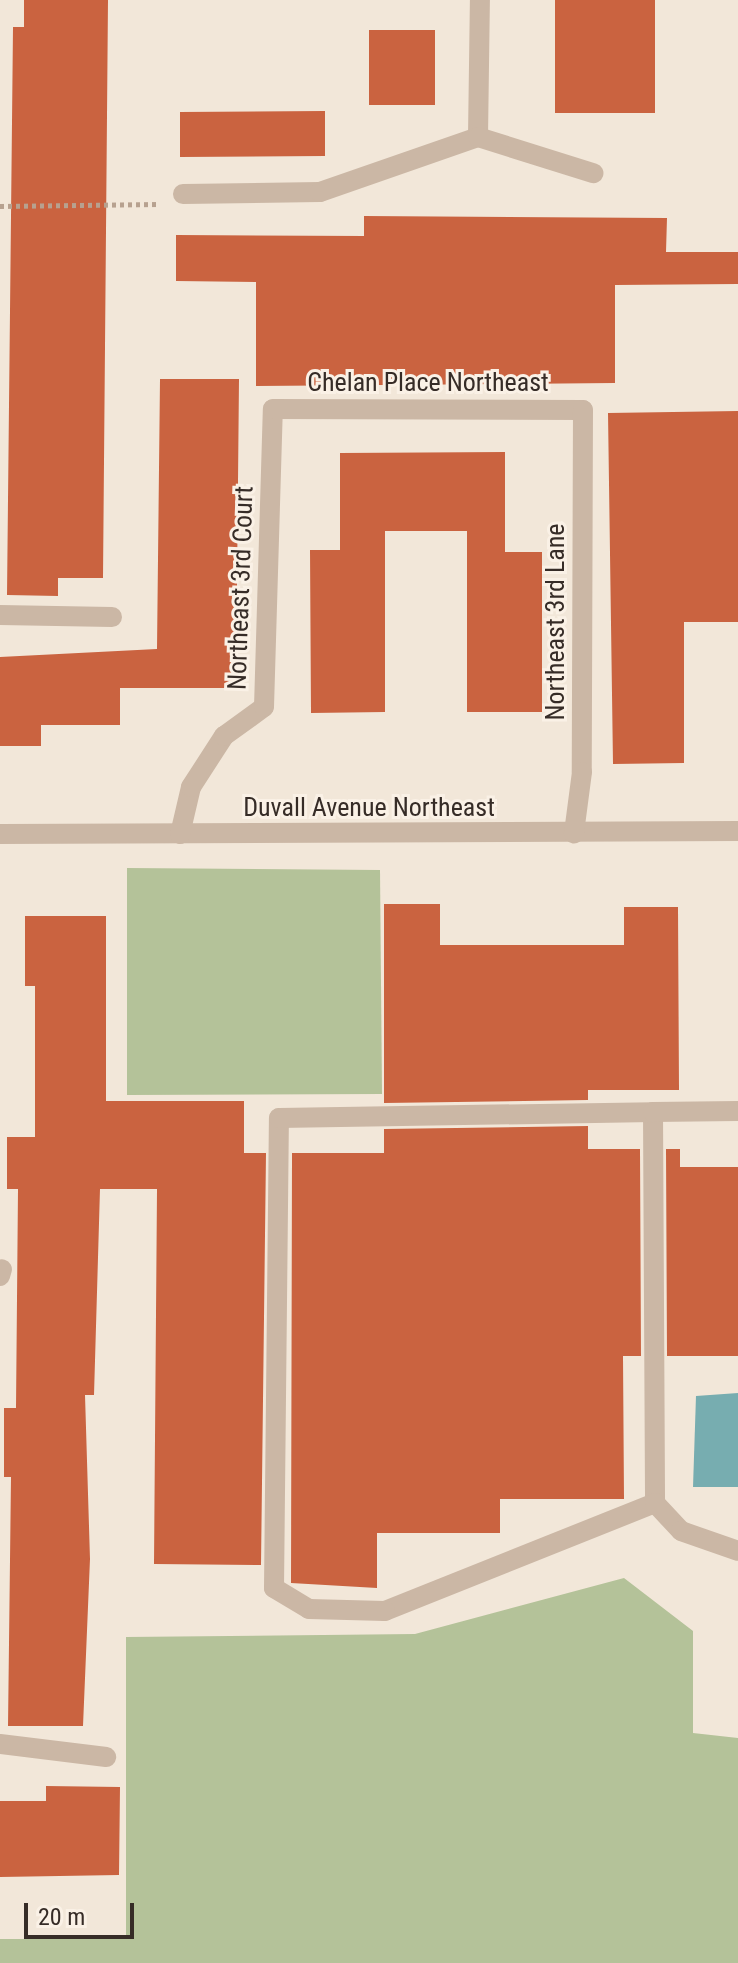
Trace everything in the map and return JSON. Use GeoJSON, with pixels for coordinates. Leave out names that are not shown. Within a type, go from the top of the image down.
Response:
{"type":"FeatureCollection","features":[{"type":"Feature","properties":{"kind":"street"},"geometry":{"type":"LineString","coordinates":[[478,137],[480,0]]}},
{"type":"Feature","properties":{"kind":"street"},"geometry":{"type":"LineString","coordinates":[[183,194],[320,192],[478,137],[593,173]]}},
{"type":"Feature","properties":{"kind":"street","name":"Chelan Place Northeast"},"geometry":{"type":"LineString","coordinates":[[273,409],[583,410]]}},
{"type":"Feature","properties":{"kind":"street","name":"Northeast 3rd Court"},"geometry":{"type":"LineString","coordinates":[[180,834],[191,787],[224,736],[264,707],[273,409]]}},
{"type":"Feature","properties":{"kind":"street","name":"Northeast 3rd Lane"},"geometry":{"type":"LineString","coordinates":[[574,833],[582,772],[583,410]]}},
{"type":"Feature","properties":{"kind":"street"},"geometry":{"type":"LineString","coordinates":[[0,615],[112,617]]}},
{"type":"Feature","properties":{"kind":"street","name":"Duvall Avenue Northeast"},"geometry":{"type":"LineString","coordinates":[[0,834],[738,831]]}},
{"type":"Feature","properties":{"kind":"street"},"geometry":{"type":"LineString","coordinates":[[655,1503],[385,1611],[309,1609],[274,1588],[279,1118],[738,1111]]}},
{"type":"Feature","properties":{"kind":"street"},"geometry":{"type":"LineString","coordinates":[[653,1112],[655,1503],[681,1531],[738,1551]]}},
{"type":"Feature","properties":{"kind":"street"},"geometry":{"type":"LineString","coordinates":[[0,1744],[106,1757]]}},
{"type":"Feature","properties":{"kind":"path"},"geometry":{"type":"LineString","coordinates":[[0,206],[168,203],[182,216],[183,194]]}},
{"type":"Feature","properties":{"kind":"green space"},"geometry":{"type":"Polygon","coordinates":[[[127,868],[380,870],[382,1094],[127,1095],[127,868]]]}},
{"type":"Feature","properties":{"kind":"green space"},"geometry":{"type":"Polygon","coordinates":[[[624,1578],[693,1631],[693,1733],[738,1738],[738,1963],[0,1963],[0,1939],[126,1939],[126,1637],[415,1634],[624,1578]]]}},
{"type":"Feature","properties":{"kind":"water"},"geometry":{"type":"Polygon","coordinates":[[[738,1393],[738,1487],[693,1487],[696,1396],[738,1393]]]}},
{"type":"Feature","properties":{"kind":"building"},"geometry":{"type":"Polygon","coordinates":[[[24,0],[108,0],[103,578],[58,578],[58,596],[7,595],[13,27],[24,27],[24,0]]]}},
{"type":"Feature","properties":{"kind":"building"},"geometry":{"type":"Polygon","coordinates":[[[555,0],[655,0],[655,113],[555,113],[555,0]]]}},
{"type":"Feature","properties":{"kind":"building"},"geometry":{"type":"Polygon","coordinates":[[[369,30],[435,30],[435,105],[369,105],[369,30]]]}},
{"type":"Feature","properties":{"kind":"building"},"geometry":{"type":"Polygon","coordinates":[[[325,111],[325,156],[180,157],[180,112],[325,111]]]}},
{"type":"Feature","properties":{"kind":"building"},"geometry":{"type":"Polygon","coordinates":[[[364,216],[667,218],[666,252],[738,252],[738,284],[615,285],[615,383],[256,386],[256,282],[176,281],[176,235],[364,236],[364,216]]]}},
{"type":"Feature","properties":{"kind":"building"},"geometry":{"type":"Polygon","coordinates":[[[160,379],[239,379],[236,688],[120,688],[120,725],[41,725],[41,746],[0,746],[0,657],[157,649],[160,379]]]}},
{"type":"Feature","properties":{"kind":"building"},"geometry":{"type":"Polygon","coordinates":[[[738,411],[738,622],[684,622],[684,763],[613,764],[608,413],[738,411]]]}},
{"type":"Feature","properties":{"kind":"building"},"geometry":{"type":"Polygon","coordinates":[[[505,452],[505,552],[542,552],[542,712],[467,712],[467,531],[385,531],[385,712],[311,713],[310,550],[340,550],[340,453],[505,452]]]}},
{"type":"Feature","properties":{"kind":"building"},"geometry":{"type":"Polygon","coordinates":[[[384,904],[440,904],[440,945],[624,945],[624,907],[678,907],[679,1090],[588,1090],[588,1100],[384,1103],[384,904]]]}},
{"type":"Feature","properties":{"kind":"building"},"geometry":{"type":"Polygon","coordinates":[[[25,916],[106,916],[106,1101],[244,1101],[244,1153],[266,1153],[261,1565],[154,1564],[157,1189],[100,1189],[94,1395],[85,1395],[90,1559],[83,1726],[8,1726],[11,1477],[4,1477],[4,1408],[16,1408],[18,1189],[7,1189],[7,1137],[35,1137],[35,986],[25,986],[25,916]]]}},
{"type":"Feature","properties":{"kind":"building"},"geometry":{"type":"Polygon","coordinates":[[[588,1126],[588,1149],[640,1149],[641,1356],[623,1356],[624,1499],[500,1499],[500,1533],[377,1533],[377,1588],[291,1583],[292,1153],[384,1153],[384,1129],[588,1126]]]}},
{"type":"Feature","properties":{"kind":"building"},"geometry":{"type":"Polygon","coordinates":[[[666,1149],[680,1149],[680,1167],[738,1167],[738,1356],[667,1356],[666,1149]]]}},
{"type":"Feature","properties":{"kind":"building"},"geometry":{"type":"Polygon","coordinates":[[[46,1786],[120,1787],[119,1875],[0,1877],[0,1801],[46,1801],[46,1786]]]}}]}
